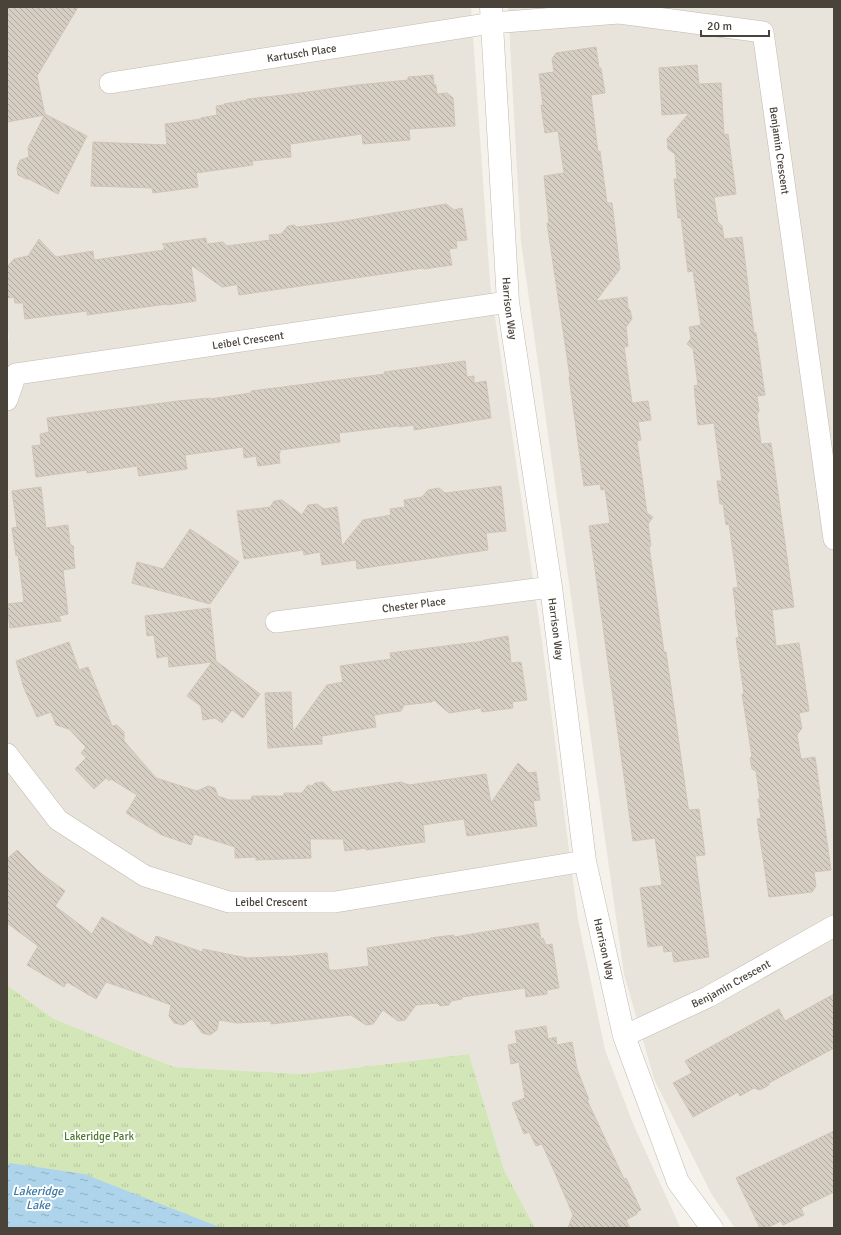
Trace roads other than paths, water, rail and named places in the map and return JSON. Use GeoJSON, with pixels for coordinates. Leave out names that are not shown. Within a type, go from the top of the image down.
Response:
{"type":"FeatureCollection","features":[{"type":"Feature","properties":{"kind":"street","name":"Benjamin Crescent"},"geometry":{"type":"LineString","coordinates":[[492,15],[619,13],[763,32],[834,539]]}},
{"type":"Feature","properties":{"kind":"street","name":"Kartusch Place"},"geometry":{"type":"LineString","coordinates":[[110,83],[492,15]]}},
{"type":"Feature","properties":{"kind":"street","name":"Harrison Way"},"geometry":{"type":"LineString","coordinates":[[492,15],[508,302],[551,586],[584,861],[624,1036],[678,1182],[712,1228]]}},
{"type":"Feature","properties":{"kind":"street","name":"Leibel Crescent"},"geometry":{"type":"LineString","coordinates":[[7,400],[16,374],[508,302]]}},
{"type":"Feature","properties":{"kind":"street","name":"Chester Place"},"geometry":{"type":"LineString","coordinates":[[276,622],[551,586]]}},
{"type":"Feature","properties":{"kind":"street","name":"Leibel Crescent"},"geometry":{"type":"LineString","coordinates":[[7,754],[58,820],[145,876],[229,902],[335,902],[584,861]]}},
{"type":"Feature","properties":{"kind":"street","name":"Benjamin Crescent"},"geometry":{"type":"LineString","coordinates":[[624,1036],[708,997],[834,926]]}},
{"type":"Feature","properties":{"kind":"water","name":"Lakeridge Lake"},"geometry":{"type":"Polygon","coordinates":[[[10,1163],[84,1174],[222,1228],[7,1228],[7,1165],[10,1163]]]}},
{"type":"Feature","properties":{"kind":"park label","name":"Lakeridge Park"},"geometry":{"type":"Point","coordinates":[99,1136]}}]}
